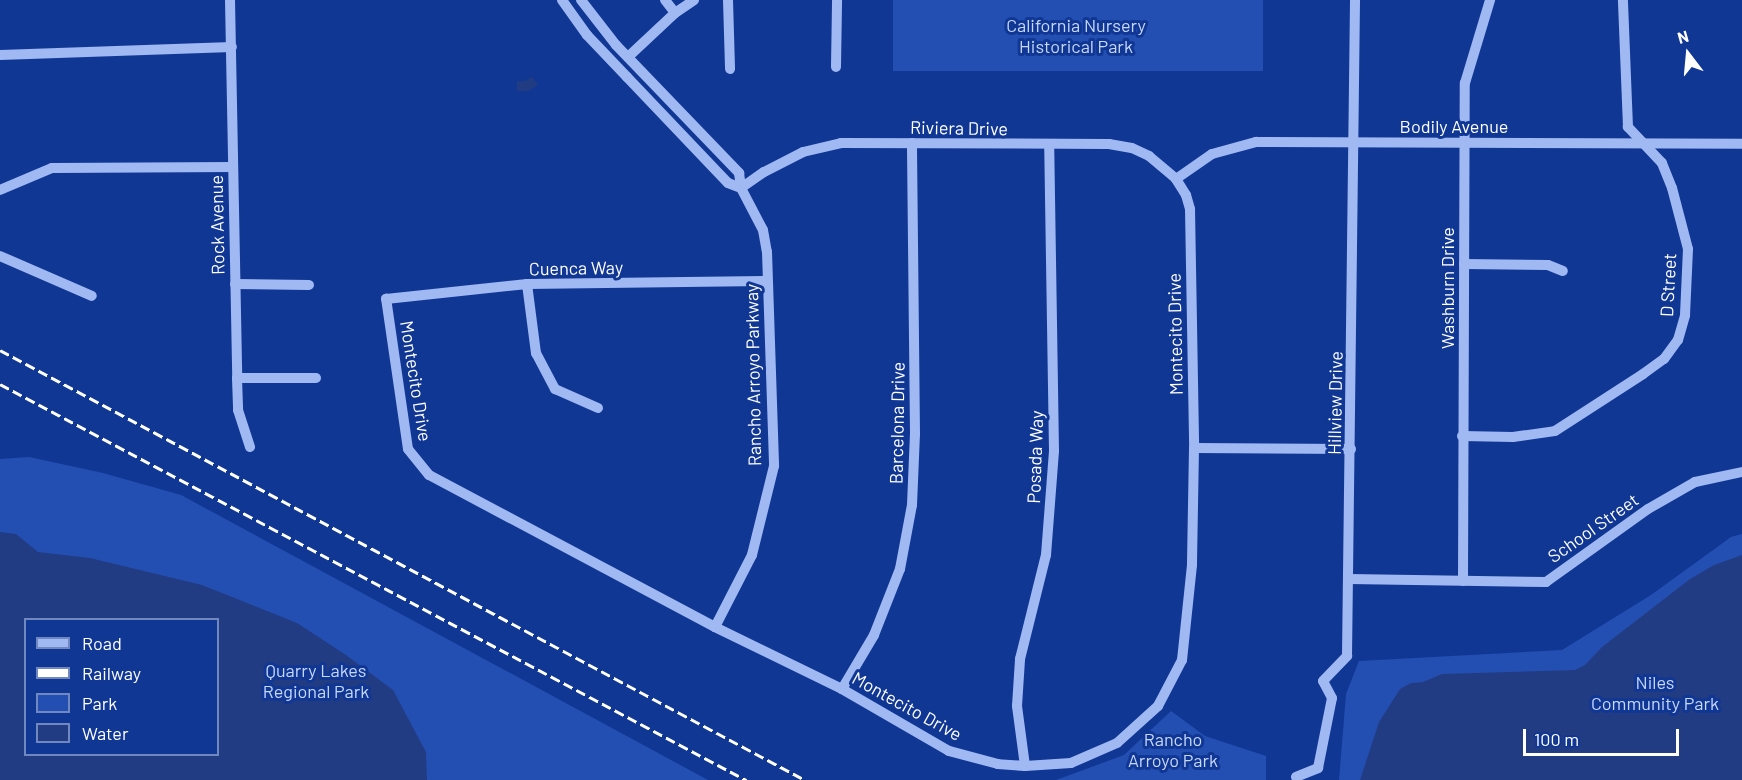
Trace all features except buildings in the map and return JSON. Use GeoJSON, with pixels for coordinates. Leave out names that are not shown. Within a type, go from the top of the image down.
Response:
{"type":"FeatureCollection","features":[{"type":"Feature","properties":{"kind":"street","name":"Rock Avenue"},"geometry":{"type":"LineString","coordinates":[[230,0],[238,410],[250,447]]}},
{"type":"Feature","properties":{"kind":"street","name":"Rancho Arroyo Parkway"},"geometry":{"type":"LineString","coordinates":[[562,0],[587,35],[728,183],[741,188]]}},
{"type":"Feature","properties":{"kind":"street","name":"Rancho Arroyo Parkway"},"geometry":{"type":"LineString","coordinates":[[581,0],[598,25],[739,173],[741,188],[763,230],[767,252],[774,466],[752,555],[715,627]]}},
{"type":"Feature","properties":{"kind":"street"},"geometry":{"type":"LineString","coordinates":[[665,0],[675,13]]}},
{"type":"Feature","properties":{"kind":"street"},"geometry":{"type":"LineString","coordinates":[[628,57],[675,13],[694,0]]}},
{"type":"Feature","properties":{"kind":"street"},"geometry":{"type":"LineString","coordinates":[[728,0],[730,69]]}},
{"type":"Feature","properties":{"kind":"street"},"geometry":{"type":"LineString","coordinates":[[836,67],[837,0]]}},
{"type":"Feature","properties":{"kind":"street","name":"Hillview Drive"},"geometry":{"type":"LineString","coordinates":[[1296,777],[1318,768],[1332,698],[1323,681],[1347,656],[1356,0]]}},
{"type":"Feature","properties":{"kind":"street","name":"Washburn Drive"},"geometry":{"type":"LineString","coordinates":[[1463,581],[1465,83],[1490,0]]}},
{"type":"Feature","properties":{"kind":"street","name":"D Street"},"geometry":{"type":"LineString","coordinates":[[1462,436],[1513,437],[1555,431],[1664,359],[1678,340],[1685,315],[1688,249],[1662,163],[1628,127],[1623,0]]}},
{"type":"Feature","properties":{"kind":"street"},"geometry":{"type":"LineString","coordinates":[[0,55],[232,47]]}},
{"type":"Feature","properties":{"kind":"street","name":"Bodily Avenue"},"geometry":{"type":"LineString","coordinates":[[1176,179],[1212,154],[1256,142],[1742,144]]}},
{"type":"Feature","properties":{"kind":"street","name":"Riviera Drive"},"geometry":{"type":"LineString","coordinates":[[741,188],[803,152],[841,143],[1109,144],[1132,148],[1149,156],[1176,179]]}},
{"type":"Feature","properties":{"kind":"street","name":"Barcelona Drive"},"geometry":{"type":"LineString","coordinates":[[842,690],[874,635],[900,569],[912,505],[915,434],[912,143]]}},
{"type":"Feature","properties":{"kind":"street","name":"Posada Way"},"geometry":{"type":"LineString","coordinates":[[1025,766],[1017,706],[1020,659],[1046,555],[1054,451],[1049,145]]}},
{"type":"Feature","properties":{"kind":"street"},"geometry":{"type":"LineString","coordinates":[[0,190],[52,168],[233,167]]}},
{"type":"Feature","properties":{"kind":"street","name":"Montecito Drive"},"geometry":{"type":"LineString","coordinates":[[386,299],[408,449],[429,475],[715,627],[842,690],[949,751],[998,764],[1025,766],[1071,763],[1117,743],[1158,706],[1182,660],[1192,565],[1194,448],[1190,209],[1186,195],[1176,179]]}},
{"type":"Feature","properties":{"kind":"street"},"geometry":{"type":"LineString","coordinates":[[0,256],[92,296]]}},
{"type":"Feature","properties":{"kind":"street"},"geometry":{"type":"LineString","coordinates":[[1464,264],[1548,265],[1563,271]]}},
{"type":"Feature","properties":{"kind":"street","name":"Cuenca Way"},"geometry":{"type":"LineString","coordinates":[[386,299],[527,284],[767,281]]}},
{"type":"Feature","properties":{"kind":"street"},"geometry":{"type":"LineString","coordinates":[[235,284],[309,285]]}},
{"type":"Feature","properties":{"kind":"street"},"geometry":{"type":"LineString","coordinates":[[527,284],[536,352],[555,388],[598,408]]}},
{"type":"Feature","properties":{"kind":"street"},"geometry":{"type":"LineString","coordinates":[[237,378],[316,378]]}},
{"type":"Feature","properties":{"kind":"street"},"geometry":{"type":"LineString","coordinates":[[1194,448],[1351,449]]}},
{"type":"Feature","properties":{"kind":"street","name":"School Street"},"geometry":{"type":"LineString","coordinates":[[1349,579],[1546,582],[1648,509],[1695,482],[1742,472]]}},
{"type":"Feature","properties":{"kind":"green space","name":"California Nursery Historical Park"},"geometry":{"type":"Polygon","coordinates":[[[893,0],[1263,0],[1263,71],[893,71],[893,0]]]}},
{"type":"Feature","properties":{"kind":"green space","name":"Quarry Lakes Regional Park"},"geometry":{"type":"Polygon","coordinates":[[[29,457],[103,473],[181,495],[708,780],[0,780],[0,459],[29,457]]]}},
{"type":"Feature","properties":{"kind":"green space","name":"Niles Community Park"},"geometry":{"type":"Polygon","coordinates":[[[1742,534],[1742,780],[1339,780],[1346,694],[1359,661],[1562,650],[1651,595],[1731,537],[1742,534]]]}},
{"type":"Feature","properties":{"kind":"green space","name":"Rancho Arroyo Park"},"geometry":{"type":"Polygon","coordinates":[[[1171,711],[1205,736],[1266,756],[1266,780],[1056,780],[1124,755],[1171,711]]]}},
{"type":"Feature","properties":{"kind":"water"},"geometry":{"type":"Polygon","coordinates":[[[532,77],[538,85],[528,91],[517,91],[517,81],[525,81],[532,77]]]}},
{"type":"Feature","properties":{"kind":"water"},"geometry":{"type":"Polygon","coordinates":[[[0,532],[16,534],[38,552],[90,558],[202,585],[297,623],[346,655],[393,690],[426,752],[427,780],[0,780],[0,532]]]}},
{"type":"Feature","properties":{"kind":"water","name":"Niles Community Park"},"geometry":{"type":"Polygon","coordinates":[[[1742,555],[1742,780],[1360,780],[1379,722],[1400,689],[1411,683],[1423,682],[1442,674],[1575,670],[1585,665],[1602,647],[1690,579],[1714,565],[1742,555]]]}},
{"type":"Feature","properties":{"kind":"railway"},"geometry":{"type":"LineString","coordinates":[[0,350],[805,780]]}},
{"type":"Feature","properties":{"kind":"railway"},"geometry":{"type":"LineString","coordinates":[[0,384],[746,780]]}}]}
